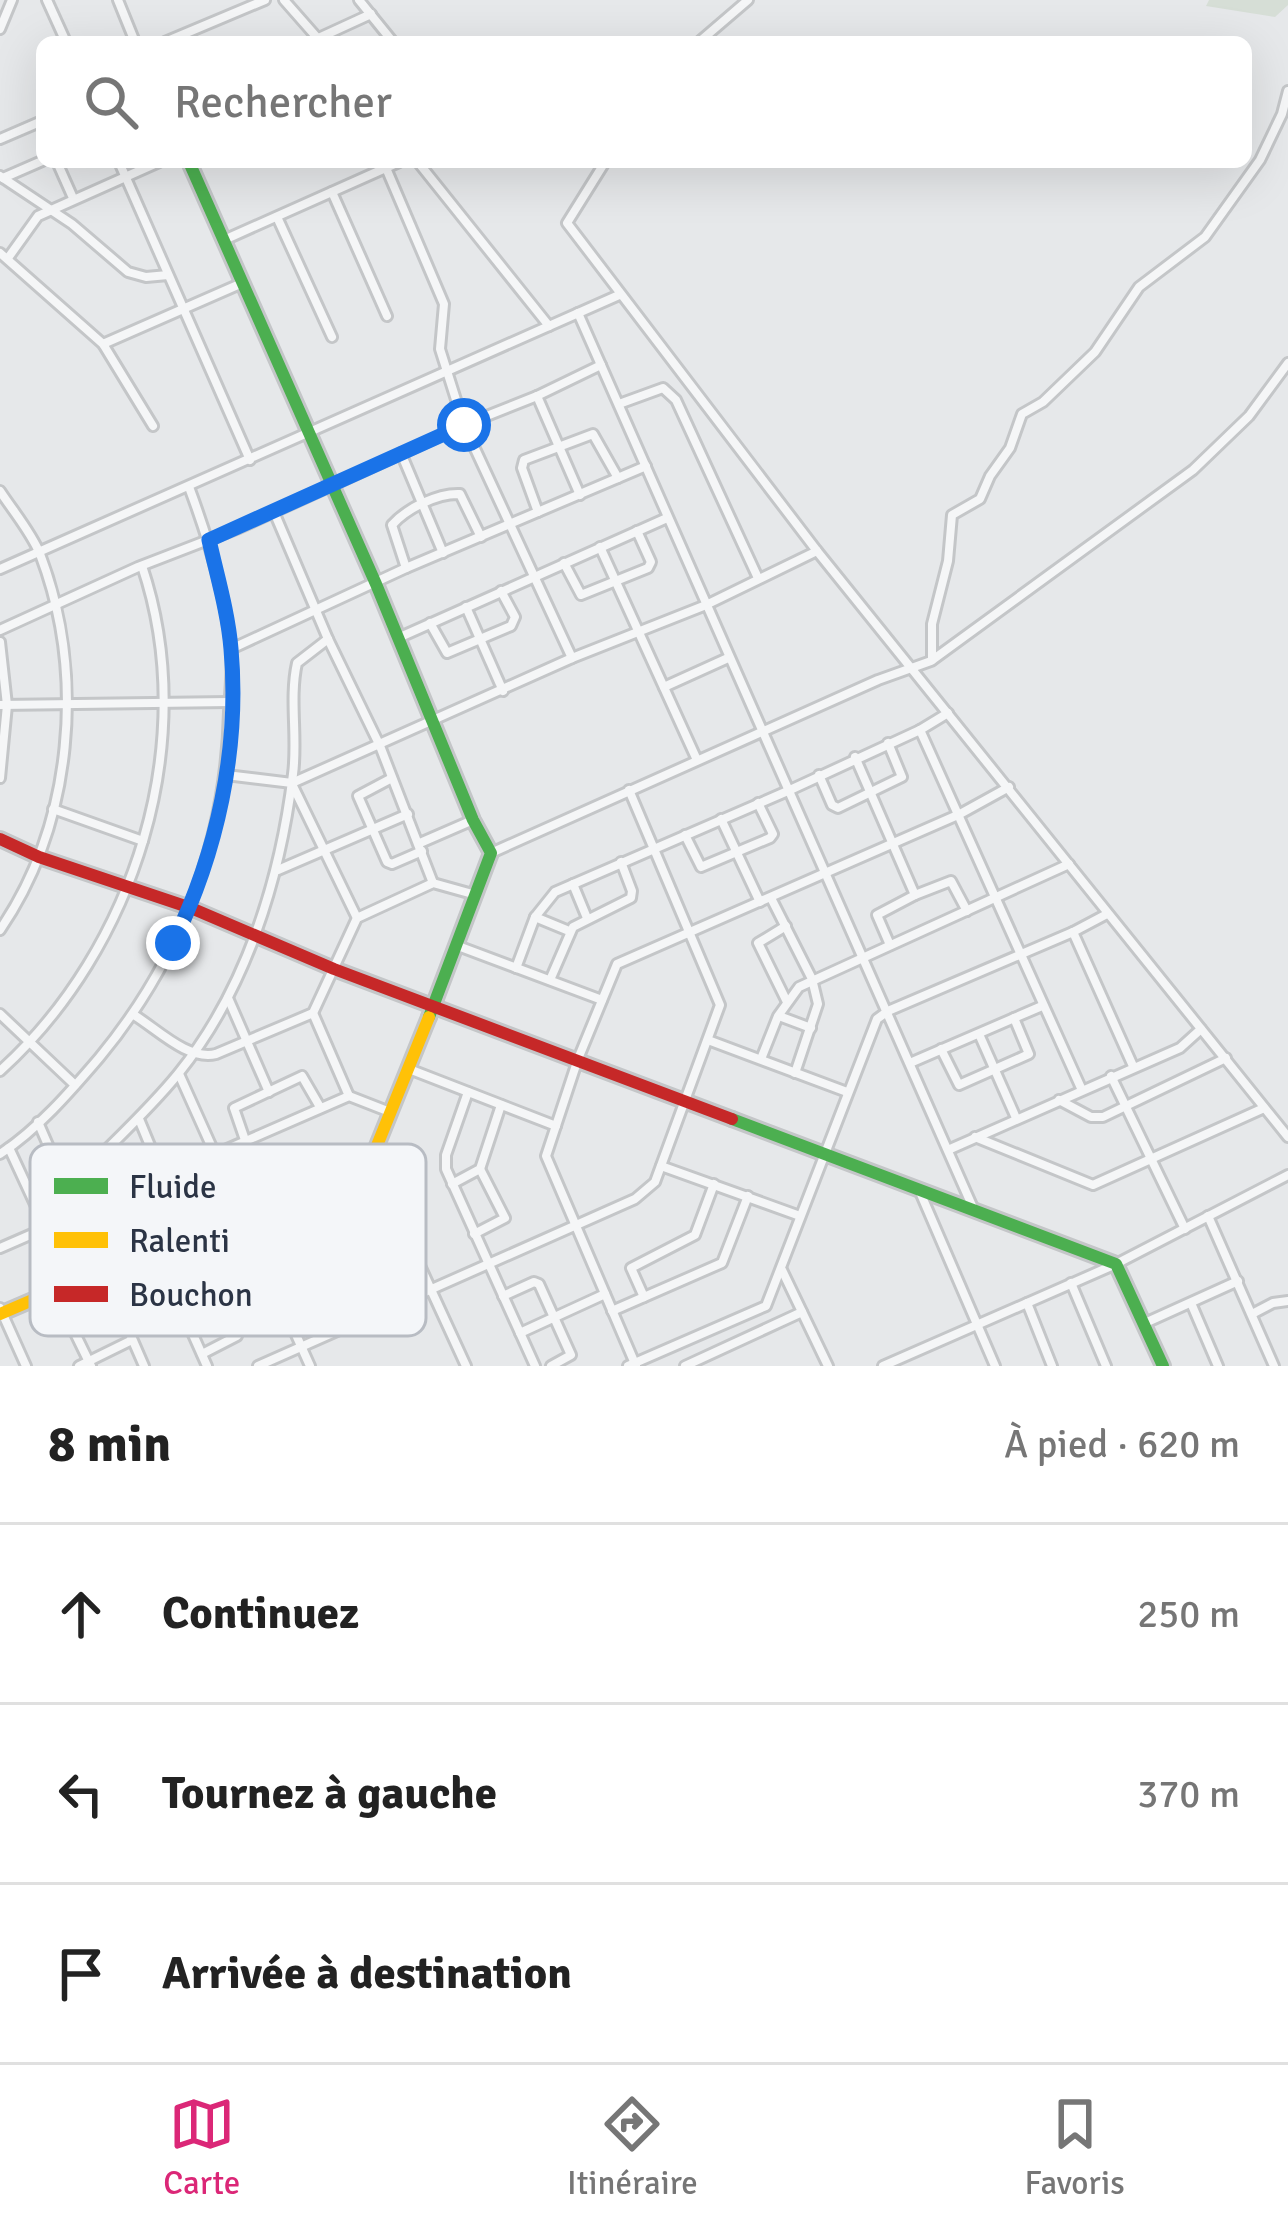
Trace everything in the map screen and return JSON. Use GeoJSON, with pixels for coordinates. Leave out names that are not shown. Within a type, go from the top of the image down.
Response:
{"type":"FeatureCollection","features":[{"type":"Feature","properties":{"kind":"street"},"geometry":{"type":"LineString","coordinates":[[0,29],[12,0]]}},
{"type":"Feature","properties":{"kind":"street"},"geometry":{"type":"LineString","coordinates":[[47,0],[62,36]]}},
{"type":"Feature","properties":{"kind":"street"},"geometry":{"type":"LineString","coordinates":[[118,0],[133,36]]}},
{"type":"Feature","properties":{"kind":"street"},"geometry":{"type":"LineString","coordinates":[[179,36],[265,0]]}},
{"type":"Feature","properties":{"kind":"street"},"geometry":{"type":"LineString","coordinates":[[284,0],[312,36]]}},
{"type":"Feature","properties":{"kind":"street"},"geometry":{"type":"LineString","coordinates":[[359,0],[388,36]]}},
{"type":"Feature","properties":{"kind":"street"},"geometry":{"type":"LineString","coordinates":[[706,36],[748,0]]}},
{"type":"Feature","properties":{"kind":"street"},"geometry":{"type":"LineString","coordinates":[[326,36],[371,14]]}},
{"type":"Feature","properties":{"kind":"street"},"geometry":{"type":"LineString","coordinates":[[932,661],[932,624],[952,515],[980,499],[1010,448],[1022,414],[1042,402],[1095,352],[1139,287],[1205,237],[1260,160],[1288,91]]}},
{"type":"Feature","properties":{"kind":"street"},"geometry":{"type":"LineString","coordinates":[[0,139],[36,124]]}},
{"type":"Feature","properties":{"kind":"street"},"geometry":{"type":"LineString","coordinates":[[2,177],[36,163]]}},
{"type":"Feature","properties":{"kind":"street"},"geometry":{"type":"LineString","coordinates":[[60,168],[73,198]]}},
{"type":"Feature","properties":{"kind":"street"},"geometry":{"type":"LineString","coordinates":[[122,168],[250,460]]}},
{"type":"Feature","properties":{"kind":"street"},"geometry":{"type":"LineString","coordinates":[[145,168],[51,208],[34,220],[4,256],[103,344],[153,426]]}},
{"type":"Feature","properties":{"kind":"street"},"geometry":{"type":"LineString","coordinates":[[192,168],[491,854],[378,1144]]}},
{"type":"Feature","properties":{"kind":"street"},"geometry":{"type":"LineString","coordinates":[[224,240],[386,168],[443,304],[440,349],[464,425],[572,658]]}},
{"type":"Feature","properties":{"kind":"street"},"geometry":{"type":"LineString","coordinates":[[423,168],[549,326]]}},
{"type":"Feature","properties":{"kind":"street"},"geometry":{"type":"LineString","coordinates":[[600,168],[567,223],[817,551],[1288,1137]]}},
{"type":"Feature","properties":{"kind":"street"},"geometry":{"type":"LineString","coordinates":[[2,177],[51,208],[128,272],[146,277],[168,275]]}},
{"type":"Feature","properties":{"kind":"street"},"geometry":{"type":"LineString","coordinates":[[332,192],[387,316]]}},
{"type":"Feature","properties":{"kind":"street"},"geometry":{"type":"LineString","coordinates":[[277,217],[332,337]]}},
{"type":"Feature","properties":{"kind":"street"},"geometry":{"type":"LineString","coordinates":[[103,344],[240,284]]}},
{"type":"Feature","properties":{"kind":"street"},"geometry":{"type":"LineString","coordinates":[[0,569],[619,295]]}},
{"type":"Feature","properties":{"kind":"street"},"geometry":{"type":"LineString","coordinates":[[578,313],[974,1210]]}},
{"type":"Feature","properties":{"kind":"street"},"geometry":{"type":"LineString","coordinates":[[491,854],[762,731],[932,661],[1192,470],[1249,416],[1288,363]]}},
{"type":"Feature","properties":{"kind":"street"},"geometry":{"type":"LineString","coordinates":[[0,630],[601,365]]}},
{"type":"Feature","properties":{"kind":"street"},"geometry":{"type":"LineString","coordinates":[[619,404],[683,378]]}},
{"type":"Feature","properties":{"kind":"street"},"geometry":{"type":"LineString","coordinates":[[663,388],[683,409],[758,578]]}},
{"type":"Feature","properties":{"kind":"street"},"geometry":{"type":"LineString","coordinates":[[538,396],[580,495]]}},
{"type":"Feature","properties":{"kind":"street"},"geometry":{"type":"LineString","coordinates":[[538,512],[522,464],[560,446],[589,434],[597,436],[618,478]]}},
{"type":"Feature","properties":{"kind":"street"},"geometry":{"type":"LineString","coordinates":[[401,453],[442,553]]}},
{"type":"Feature","properties":{"kind":"street"},"geometry":{"type":"LineString","coordinates":[[231,649],[646,466]]}},
{"type":"Feature","properties":{"kind":"street"},"geometry":{"type":"LineString","coordinates":[[30,1198],[5,1151],[75,1085],[134,1015],[190,908],[214,837],[226,775],[231,649],[209,540],[189,487]]}},
{"type":"Feature","properties":{"kind":"street"},"geometry":{"type":"LineString","coordinates":[[0,491],[39,551],[63,653],[68,703],[61,777],[39,857],[0,930]]}},
{"type":"Feature","properties":{"kind":"street"},"geometry":{"type":"LineString","coordinates":[[406,568],[392,525],[421,504],[460,494],[481,537]]}},
{"type":"Feature","properties":{"kind":"street"},"geometry":{"type":"LineString","coordinates":[[274,512],[380,746],[434,883]]}},
{"type":"Feature","properties":{"kind":"street"},"geometry":{"type":"LineString","coordinates":[[397,639],[667,518]]}},
{"type":"Feature","properties":{"kind":"street"},"geometry":{"type":"LineString","coordinates":[[564,563],[581,595],[616,580],[650,565],[638,531]]}},
{"type":"Feature","properties":{"kind":"street"},"geometry":{"type":"LineString","coordinates":[[600,547],[697,760]]}},
{"type":"Feature","properties":{"kind":"street"},"geometry":{"type":"LineString","coordinates":[[226,775],[292,783],[572,658],[706,605],[817,551]]}},
{"type":"Feature","properties":{"kind":"street"},"geometry":{"type":"LineString","coordinates":[[0,1071],[50,1020],[89,964],[143,842],[156,794],[161,702],[156,627],[142,566]]}},
{"type":"Feature","properties":{"kind":"street"},"geometry":{"type":"LineString","coordinates":[[430,623],[447,652],[481,640],[514,622],[502,591]]}},
{"type":"Feature","properties":{"kind":"street"},"geometry":{"type":"LineString","coordinates":[[466,607],[503,691]]}},
{"type":"Feature","properties":{"kind":"street"},"geometry":{"type":"LineString","coordinates":[[114,1144],[193,1053],[228,997],[255,934],[277,871],[292,783],[296,663],[328,639]]}},
{"type":"Feature","properties":{"kind":"street"},"geometry":{"type":"LineString","coordinates":[[0,642],[0,778]]}},
{"type":"Feature","properties":{"kind":"street"},"geometry":{"type":"LineString","coordinates":[[664,687],[728,658]]}},
{"type":"Feature","properties":{"kind":"street"},"geometry":{"type":"LineString","coordinates":[[3,705],[230,703]]}},
{"type":"Feature","properties":{"kind":"street"},"geometry":{"type":"LineString","coordinates":[[516,968],[547,898],[790,790],[948,713]]}},
{"type":"Feature","properties":{"kind":"street"},"geometry":{"type":"LineString","coordinates":[[920,730],[1081,1088]]}},
{"type":"Feature","properties":{"kind":"street"},"geometry":{"type":"LineString","coordinates":[[819,775],[832,805],[838,808],[900,779],[904,773],[888,743]]}},
{"type":"Feature","properties":{"kind":"street"},"geometry":{"type":"LineString","coordinates":[[855,757],[915,895]]}},
{"type":"Feature","properties":{"kind":"street"},"geometry":{"type":"LineString","coordinates":[[392,778],[359,794],[389,864],[473,820]]}},
{"type":"Feature","properties":{"kind":"street"},"geometry":{"type":"LineString","coordinates":[[292,783],[357,918]]}},
{"type":"Feature","properties":{"kind":"street"},"geometry":{"type":"LineString","coordinates":[[1009,787],[960,814],[617,964],[546,1156],[633,1365],[766,1306],[873,1026],[888,1010],[1107,914]]}},
{"type":"Feature","properties":{"kind":"street"},"geometry":{"type":"LineString","coordinates":[[426,1291],[642,1196],[655,1182],[720,1005],[628,790]]}},
{"type":"Feature","properties":{"kind":"street"},"geometry":{"type":"LineString","coordinates":[[685,835],[700,867],[772,836],[758,803]]}},
{"type":"Feature","properties":{"kind":"street"},"geometry":{"type":"LineString","coordinates":[[53,809],[143,842]]}},
{"type":"Feature","properties":{"kind":"street"},"geometry":{"type":"LineString","coordinates":[[277,871],[408,814]]}},
{"type":"Feature","properties":{"kind":"street"},"geometry":{"type":"LineString","coordinates":[[721,819],[760,902]]}},
{"type":"Feature","properties":{"kind":"street"},"geometry":{"type":"LineString","coordinates":[[0,839],[1116,1264],[1162,1366]]}},
{"type":"Feature","properties":{"kind":"street"},"geometry":{"type":"LineString","coordinates":[[550,980],[569,931],[631,898],[621,862]]}},
{"type":"Feature","properties":{"kind":"street"},"geometry":{"type":"LineString","coordinates":[[761,1059],[778,1016],[797,989],[1069,864]]}},
{"type":"Feature","properties":{"kind":"street"},"geometry":{"type":"LineString","coordinates":[[890,945],[877,915],[915,895],[951,881],[967,911]]}},
{"type":"Feature","properties":{"kind":"street"},"geometry":{"type":"LineString","coordinates":[[134,1015],[193,1053],[208,1057],[314,1013],[357,918],[434,883],[478,895]]}},
{"type":"Feature","properties":{"kind":"street"},"geometry":{"type":"LineString","coordinates":[[573,884],[587,918]]}},
{"type":"Feature","properties":{"kind":"street"},"geometry":{"type":"LineString","coordinates":[[771,898],[812,980],[818,1004],[795,1072]]}},
{"type":"Feature","properties":{"kind":"street"},"geometry":{"type":"LineString","coordinates":[[535,917],[569,931]]}},
{"type":"Feature","properties":{"kind":"street"},"geometry":{"type":"LineString","coordinates":[[785,926],[758,943],[788,1002]]}},
{"type":"Feature","properties":{"kind":"street"},"geometry":{"type":"LineString","coordinates":[[1073,932],[1133,1066]]}},
{"type":"Feature","properties":{"kind":"street"},"geometry":{"type":"LineString","coordinates":[[458,946],[602,1000]]}},
{"type":"Feature","properties":{"kind":"street"},"geometry":{"type":"LineString","coordinates":[[228,997],[269,1092]]}},
{"type":"Feature","properties":{"kind":"street"},"geometry":{"type":"LineString","coordinates":[[910,1063],[1042,1006]]}},
{"type":"Feature","properties":{"kind":"street"},"geometry":{"type":"LineString","coordinates":[[314,1013],[349,1096]]}},
{"type":"Feature","properties":{"kind":"street"},"geometry":{"type":"LineString","coordinates":[[0,1014],[75,1085]]}},
{"type":"Feature","properties":{"kind":"street"},"geometry":{"type":"LineString","coordinates":[[778,1016],[811,1028]]}},
{"type":"Feature","properties":{"kind":"street"},"geometry":{"type":"LineString","coordinates":[[941,1049],[957,1085],[994,1070],[1029,1054],[1014,1018]]}},
{"type":"Feature","properties":{"kind":"street"},"geometry":{"type":"LineString","coordinates":[[948,1150],[1180,1048],[1202,1029]]}},
{"type":"Feature","properties":{"kind":"street"},"geometry":{"type":"LineString","coordinates":[[979,1034],[1016,1118]]}},
{"type":"Feature","properties":{"kind":"street"},"geometry":{"type":"LineString","coordinates":[[708,1040],[847,1092]]}},
{"type":"Feature","properties":{"kind":"street"},"geometry":{"type":"LineString","coordinates":[[1058,1099],[1097,1118],[1226,1058]]}},
{"type":"Feature","properties":{"kind":"street"},"geometry":{"type":"LineString","coordinates":[[409,1069],[556,1126]]}},
{"type":"Feature","properties":{"kind":"street"},"geometry":{"type":"LineString","coordinates":[[178,1074],[210,1144]]}},
{"type":"Feature","properties":{"kind":"street"},"geometry":{"type":"LineString","coordinates":[[245,1140],[233,1108],[304,1076],[320,1107]]}},
{"type":"Feature","properties":{"kind":"street"},"geometry":{"type":"LineString","coordinates":[[1111,1076],[1185,1229]]}},
{"type":"Feature","properties":{"kind":"street"},"geometry":{"type":"LineString","coordinates":[[468,1092],[446,1155],[452,1184],[535,1366]]}},
{"type":"Feature","properties":{"kind":"street"},"geometry":{"type":"LineString","coordinates":[[236,1144],[349,1096],[392,1112]]}},
{"type":"Feature","properties":{"kind":"street"},"geometry":{"type":"LineString","coordinates":[[452,1184],[480,1169],[501,1105]]}},
{"type":"Feature","properties":{"kind":"street"},"geometry":{"type":"LineString","coordinates":[[975,1137],[1093,1185],[1264,1108]]}},
{"type":"Feature","properties":{"kind":"street"},"geometry":{"type":"LineString","coordinates":[[139,1119],[149,1144]]}},
{"type":"Feature","properties":{"kind":"street"},"geometry":{"type":"LineString","coordinates":[[38,1122],[48,1144]]}},
{"type":"Feature","properties":{"kind":"street"},"geometry":{"type":"LineString","coordinates":[[661,1166],[800,1216]]}},
{"type":"Feature","properties":{"kind":"street"},"geometry":{"type":"LineString","coordinates":[[474,1234],[506,1218],[480,1169]]}},
{"type":"Feature","properties":{"kind":"street"},"geometry":{"type":"LineString","coordinates":[[883,1366],[1116,1264],[1288,1175]]}},
{"type":"Feature","properties":{"kind":"street"},"geometry":{"type":"LineString","coordinates":[[644,1297],[631,1268],[695,1235],[714,1184]]}},
{"type":"Feature","properties":{"kind":"street"},"geometry":{"type":"LineString","coordinates":[[919,1190],[995,1366]]}},
{"type":"Feature","properties":{"kind":"street"},"geometry":{"type":"LineString","coordinates":[[612,1311],[722,1263],[748,1196]]}},
{"type":"Feature","properties":{"kind":"street"},"geometry":{"type":"LineString","coordinates":[[1208,1216],[1274,1366]]}},
{"type":"Feature","properties":{"kind":"street"},"geometry":{"type":"LineString","coordinates":[[0,1248],[30,1235]]}},
{"type":"Feature","properties":{"kind":"street"},"geometry":{"type":"LineString","coordinates":[[782,1270],[827,1366]]}},
{"type":"Feature","properties":{"kind":"street"},"geometry":{"type":"LineString","coordinates":[[426,1277],[466,1366]]}},
{"type":"Feature","properties":{"kind":"street"},"geometry":{"type":"LineString","coordinates":[[503,1296],[537,1282],[571,1355],[551,1366]]}},
{"type":"Feature","properties":{"kind":"street"},"geometry":{"type":"LineString","coordinates":[[1145,1323],[1238,1282]]}},
{"type":"Feature","properties":{"kind":"street"},"geometry":{"type":"LineString","coordinates":[[1071,1283],[1106,1366]]}},
{"type":"Feature","properties":{"kind":"street"},"geometry":{"type":"LineString","coordinates":[[520,1333],[605,1294]]}},
{"type":"Feature","properties":{"kind":"street"},"geometry":{"type":"LineString","coordinates":[[26,1366],[1,1312],[30,1300]]}},
{"type":"Feature","properties":{"kind":"street"},"geometry":{"type":"LineString","coordinates":[[1252,1315],[1288,1300]]}},
{"type":"Feature","properties":{"kind":"street"},"geometry":{"type":"LineString","coordinates":[[1027,1304],[1052,1366]]}},
{"type":"Feature","properties":{"kind":"street"},"geometry":{"type":"LineString","coordinates":[[1191,1304],[1218,1366]]}},
{"type":"Feature","properties":{"kind":"street"},"geometry":{"type":"LineString","coordinates":[[685,1366],[802,1312]]}},
{"type":"Feature","properties":{"kind":"street"},"geometry":{"type":"LineString","coordinates":[[76,1336],[90,1364]]}},
{"type":"Feature","properties":{"kind":"street"},"geometry":{"type":"LineString","coordinates":[[130,1336],[144,1366]]}},
{"type":"Feature","properties":{"kind":"street"},"geometry":{"type":"LineString","coordinates":[[194,1336],[207,1366]]}},
{"type":"Feature","properties":{"kind":"street"},"geometry":{"type":"LineString","coordinates":[[202,1354],[237,1336]]}},
{"type":"Feature","properties":{"kind":"street"},"geometry":{"type":"LineString","coordinates":[[297,1336],[310,1366]]}},
{"type":"Feature","properties":{"kind":"street"},"geometry":{"type":"LineString","coordinates":[[257,1366],[326,1336]]}},
{"type":"Feature","properties":{"kind":"street"},"geometry":{"type":"LineString","coordinates":[[79,1366],[132,1340]]}},
{"type":"Feature","properties":{"kind":"shaded area"},"geometry":{"type":"Polygon","coordinates":[[[1209,0],[1288,0],[1288,5],[1275,17],[1206,6],[1209,0]]]}},
{"type":"Feature","properties":{"kind":"traffic: fast"},"geometry":{"type":"LineString","coordinates":[[192,168],[491,853],[429,1017]]}},
{"type":"Feature","properties":{"kind":"traffic: fast"},"geometry":{"type":"LineString","coordinates":[[732,1119],[1116,1264],[1163,1366]]}},
{"type":"Feature","properties":{"kind":"traffic: slow"},"geometry":{"type":"LineString","coordinates":[[378,1144],[429,1017]]}},
{"type":"Feature","properties":{"kind":"traffic: slow"},"geometry":{"type":"LineString","coordinates":[[0,1314],[30,1301]]}},
{"type":"Feature","properties":{"kind":"traffic: jam"},"geometry":{"type":"LineString","coordinates":[[0,839],[39,857],[191,908],[334,969],[732,1119]]}},
{"type":"Feature","properties":{"kind":"route"},"geometry":{"type":"LineString","coordinates":[[173,943],[203,876],[226,775],[231,649],[209,540],[464,425]]}}]}
